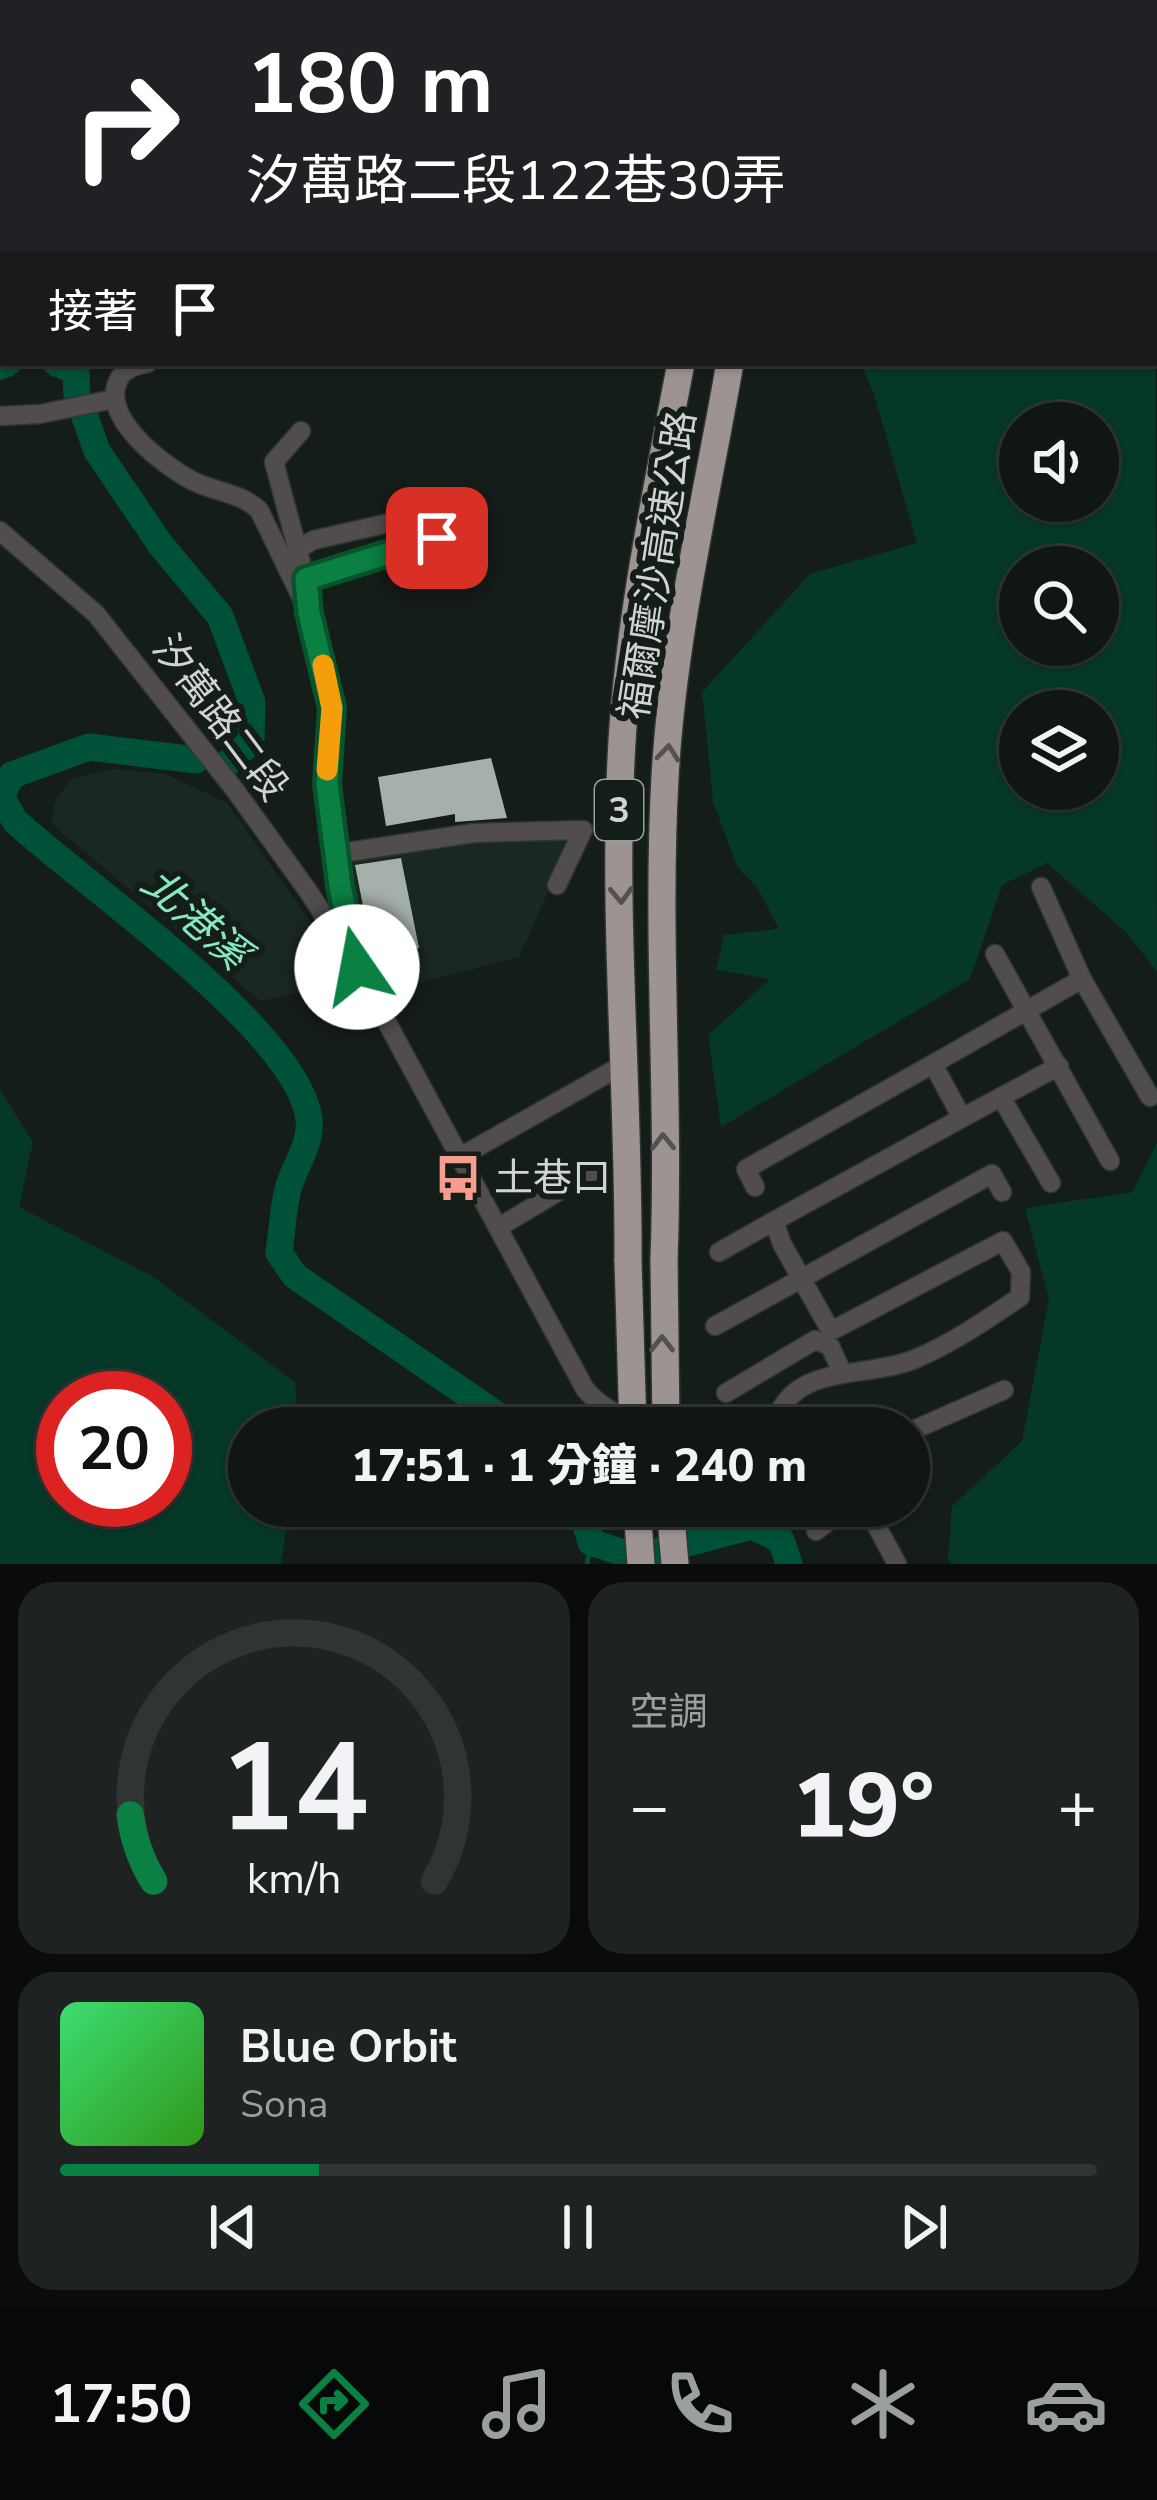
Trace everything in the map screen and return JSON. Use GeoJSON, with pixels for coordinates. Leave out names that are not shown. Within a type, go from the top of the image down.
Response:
{"type":"FeatureCollection","features":[{"type":"Feature","properties":{"kind":"highway","name":"福爾摩沙高速公路"},"geometry":{"type":"LineString","coordinates":[[632,1407],[621,755],[635,605],[680,366]]}},
{"type":"Feature","properties":{"kind":"highway","name":"福爾摩沙高速公路"},"geometry":{"type":"LineString","coordinates":[[666,1407],[660,958],[665,773],[684,611],[729,366]]}},
{"type":"Feature","properties":{"kind":"highway"},"geometry":{"type":"LineString","coordinates":[[638,1527],[641,1564]]}},
{"type":"Feature","properties":{"kind":"highway"},"geometry":{"type":"LineString","coordinates":[[672,1527],[675,1564]]}},
{"type":"Feature","properties":{"kind":"street"},"geometry":{"type":"LineString","coordinates":[[136,366],[118,380],[114,399],[120,418],[187,478],[250,501],[259,510],[309,613]]}},
{"type":"Feature","properties":{"kind":"street"},"geometry":{"type":"LineString","coordinates":[[0,416],[40,414],[114,399]]}},
{"type":"Feature","properties":{"kind":"street"},"geometry":{"type":"LineString","coordinates":[[301,431],[274,463],[306,579],[309,613],[332,708],[327,784],[357,967]]}},
{"type":"Feature","properties":{"kind":"street"},"geometry":{"type":"LineString","coordinates":[[298,548],[406,519]]}},
{"type":"Feature","properties":{"kind":"street","name":"汐萬路二段"},"geometry":{"type":"LineString","coordinates":[[0,531],[96,614],[259,824],[357,967],[565,1357],[603,1407]]}},
{"type":"Feature","properties":{"kind":"street"},"geometry":{"type":"LineString","coordinates":[[306,579],[437,538]]}},
{"type":"Feature","properties":{"kind":"street"},"geometry":{"type":"LineString","coordinates":[[335,854],[474,833],[583,830],[556,885]]}},
{"type":"Feature","properties":{"kind":"street"},"geometry":{"type":"LineString","coordinates":[[1041,887],[1082,979],[1150,1097]]}},
{"type":"Feature","properties":{"kind":"street"},"geometry":{"type":"LineString","coordinates":[[995,954],[1110,1161]]}},
{"type":"Feature","properties":{"kind":"street"},"geometry":{"type":"LineString","coordinates":[[755,1187],[746,1168],[1082,979]]}},
{"type":"Feature","properties":{"kind":"street"},"geometry":{"type":"LineString","coordinates":[[933,1064],[962,1118]]}},
{"type":"Feature","properties":{"kind":"street"},"geometry":{"type":"LineString","coordinates":[[719,1252],[1058,1066]]}},
{"type":"Feature","properties":{"kind":"street"},"geometry":{"type":"LineString","coordinates":[[460,1157],[612,1071]]}},
{"type":"Feature","properties":{"kind":"street"},"geometry":{"type":"LineString","coordinates":[[1001,1097],[1051,1183]]}},
{"type":"Feature","properties":{"kind":"street"},"geometry":{"type":"LineString","coordinates":[[499,1227],[602,1166]]}},
{"type":"Feature","properties":{"kind":"street"},"geometry":{"type":"LineString","coordinates":[[716,1326],[992,1174],[1002,1192]]}},
{"type":"Feature","properties":{"kind":"street"},"geometry":{"type":"LineString","coordinates":[[774,1221],[828,1326],[835,1329],[1003,1241],[1021,1272],[1020,1297],[915,1359],[842,1372],[794,1391],[779,1407]]}},
{"type":"Feature","properties":{"kind":"street"},"geometry":{"type":"LineString","coordinates":[[726,1393],[815,1340],[830,1346],[842,1372]]}},
{"type":"Feature","properties":{"kind":"street"},"geometry":{"type":"LineString","coordinates":[[930,1423],[1004,1390]]}},
{"type":"Feature","properties":{"kind":"street"},"geometry":{"type":"LineString","coordinates":[[816,1531],[821,1527]]}},
{"type":"Feature","properties":{"kind":"street"},"geometry":{"type":"LineString","coordinates":[[877,1527],[897,1564]]}},
{"type":"Feature","properties":{"kind":"shaded area"},"geometry":{"type":"Polygon","coordinates":[[[114,769],[165,774],[227,803],[352,981],[260,1001],[51,823],[56,798],[73,778],[114,769]]]}},
{"type":"Feature","properties":{"kind":"shaded area"},"geometry":{"type":"Polygon","coordinates":[[[574,834],[519,957],[378,994],[340,857],[574,834]]]}},
{"type":"Feature","properties":{"kind":"green space"},"geometry":{"type":"Polygon","coordinates":[[[861,366],[1155,366],[1157,972],[1127,933],[1047,863],[1002,885],[970,979],[721,1127],[708,1035],[770,979],[716,970],[724,935],[779,929],[758,889],[737,866],[713,802],[702,692],[810,574],[917,543],[861,366]]]}},
{"type":"Feature","properties":{"kind":"green space"},"geometry":{"type":"Polygon","coordinates":[[[0,1090],[33,1142],[19,1207],[152,1276],[295,1382],[297,1407],[228,1407],[228,1527],[287,1527],[281,1564],[0,1564],[0,1090]]]}},
{"type":"Feature","properties":{"kind":"green space"},"geometry":{"type":"Polygon","coordinates":[[[1157,1142],[1157,1564],[951,1564],[952,1506],[1022,1441],[1049,1299],[1025,1208],[1132,1192],[1157,1142]]]}},
{"type":"Feature","properties":{"kind":"building"},"geometry":{"type":"Polygon","coordinates":[[[491,758],[507,818],[455,822],[455,814],[386,826],[378,777],[491,758]]]}},
{"type":"Feature","properties":{"kind":"building"},"geometry":{"type":"Polygon","coordinates":[[[401,858],[419,948],[373,957],[355,865],[401,858]]]}},
{"type":"Feature","properties":{"kind":"waterway","name":"北港溪"},"geometry":{"type":"LineString","coordinates":[[64,366],[76,371],[77,396]]}},
{"type":"Feature","properties":{"kind":"waterway","name":"北港溪"},"geometry":{"type":"LineString","coordinates":[[85,417],[97,451],[160,544],[220,616],[252,702],[251,741],[228,763]]}},
{"type":"Feature","properties":{"kind":"waterway","name":"北港溪"},"geometry":{"type":"LineString","coordinates":[[196,760],[89,747],[12,775],[1,796],[15,821],[229,1002],[296,1083],[309,1128],[288,1189],[279,1253],[295,1276],[485,1407]]}},
{"type":"Feature","properties":{"kind":"waterway","name":"北港溪"},"geometry":{"type":"LineString","coordinates":[[586,1527],[591,1542],[635,1557],[748,1527]]}},
{"type":"Feature","properties":{"kind":"waterway","name":"北港溪"},"geometry":{"type":"LineString","coordinates":[[754,1527],[781,1540],[789,1564]]}},
{"type":"Feature","properties":{"kind":"waterway"},"geometry":{"type":"LineString","coordinates":[[587,1564],[591,1542]]}},
{"type":"Feature","properties":{"kind":"slow traffic"},"geometry":{"type":"LineString","coordinates":[[323,665],[332,708],[327,770]]}},
{"type":"Feature","properties":{"kind":"place","name":"土巷口"},"geometry":{"type":"Point","coordinates":[458,1178]}},
{"type":"Feature","properties":{"kind":"route"},"geometry":{"type":"LineString","coordinates":[[357,967],[340,886],[327,784],[332,708],[309,613],[306,579],[437,538]]}}]}
